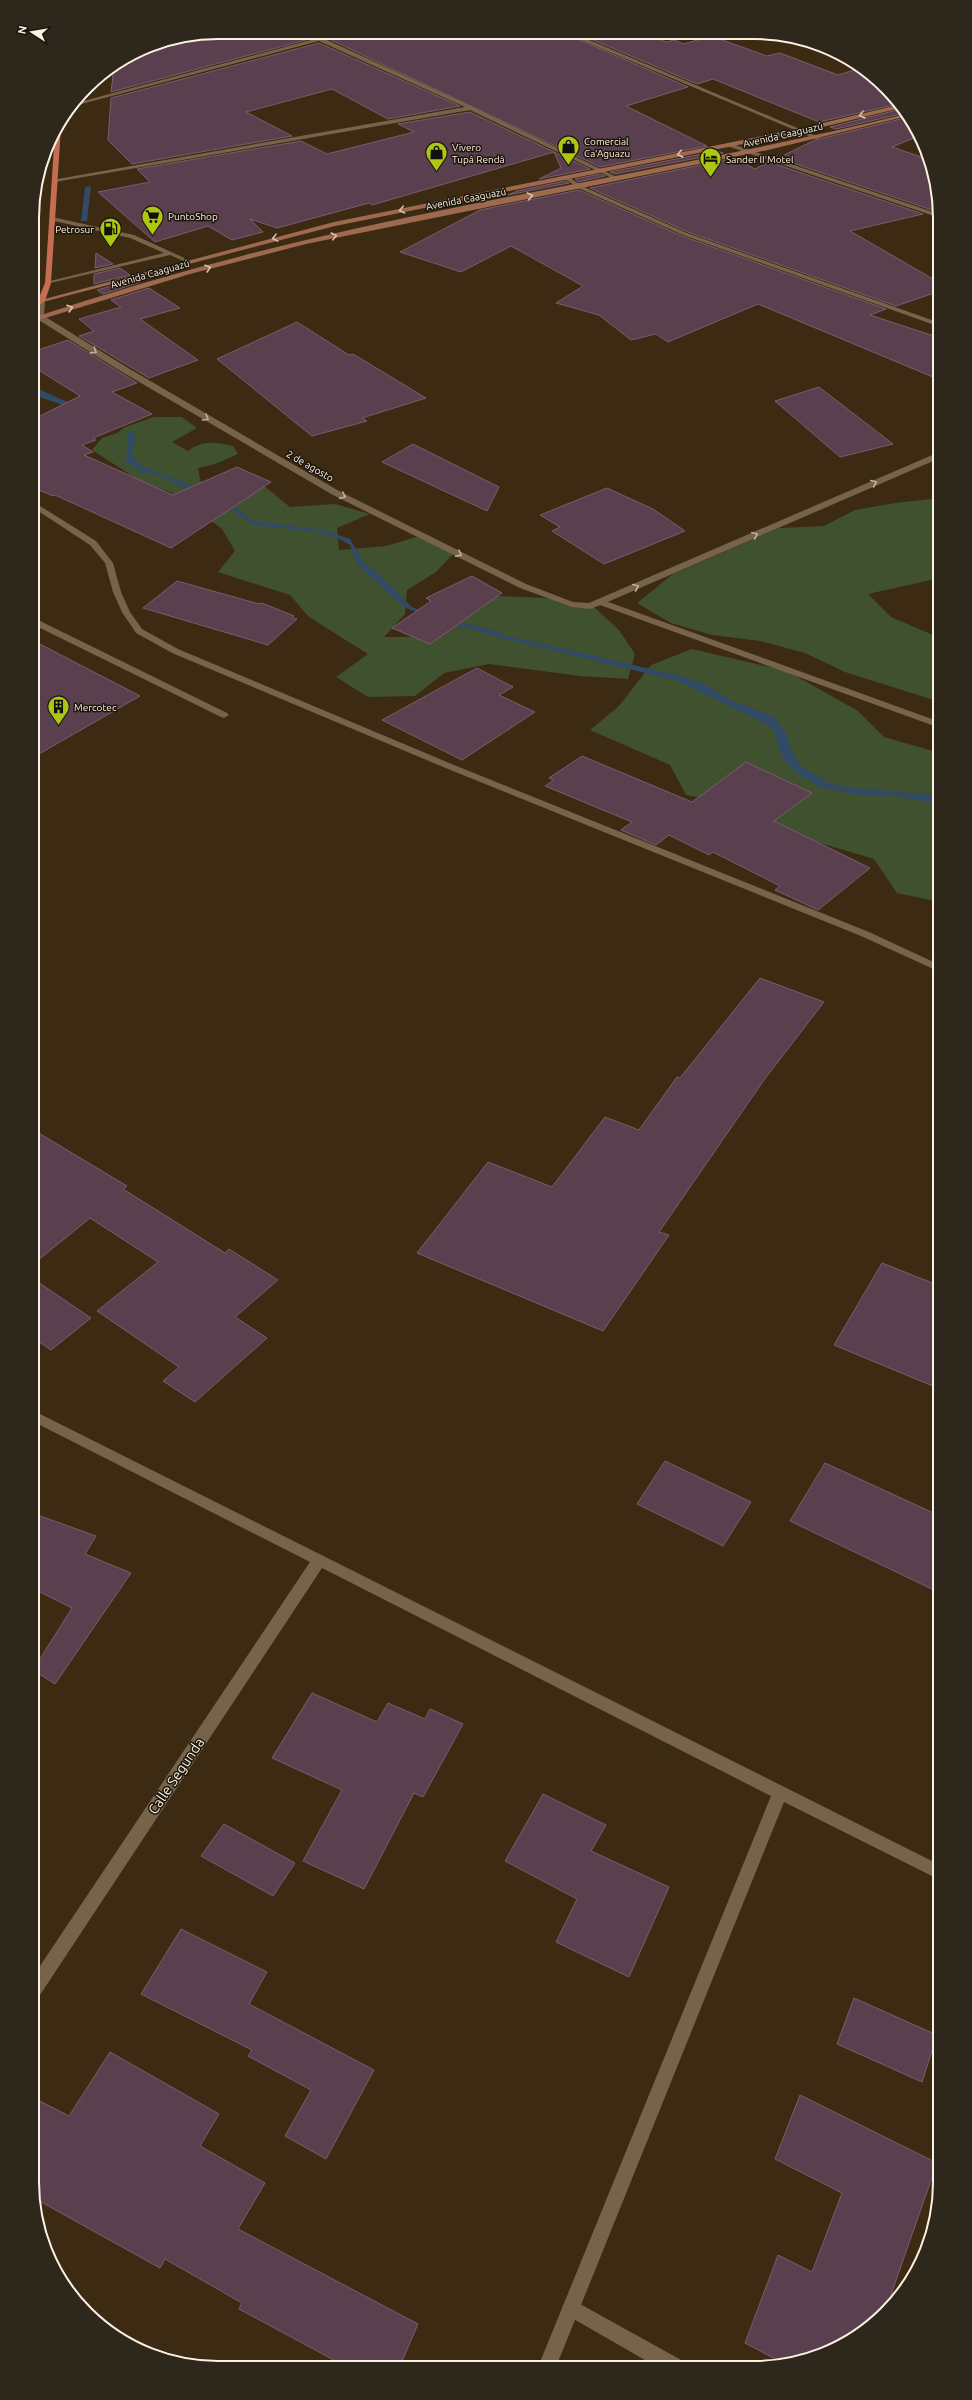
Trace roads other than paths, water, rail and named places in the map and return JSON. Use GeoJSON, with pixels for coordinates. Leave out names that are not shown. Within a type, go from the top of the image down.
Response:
{"type":"FeatureCollection","features":[{"type":"Feature","properties":{"kind":"main road"},"geometry":{"type":"LineString","coordinates":[[41,301],[48,283],[57,138]]}},
{"type":"Feature","properties":{"kind":"street"},"geometry":{"type":"LineString","coordinates":[[80,104],[319,39],[471,108],[618,179]]}},
{"type":"Feature","properties":{"kind":"street"},"geometry":{"type":"LineString","coordinates":[[582,39],[818,138]]}},
{"type":"Feature","properties":{"kind":"street","name":"Avenida Caaguazú"},"geometry":{"type":"LineString","coordinates":[[41,301],[188,261],[334,224],[603,172],[802,130],[895,107]]}},
{"type":"Feature","properties":{"kind":"street"},"geometry":{"type":"LineString","coordinates":[[55,180],[471,108]]}},
{"type":"Feature","properties":{"kind":"street","name":"Avenida Caaguazú"},"geometry":{"type":"LineString","coordinates":[[39,318],[236,260],[344,233],[748,153],[818,138],[902,117]]}},
{"type":"Feature","properties":{"kind":"street"},"geometry":{"type":"LineString","coordinates":[[729,145],[748,153],[933,214]]}},
{"type":"Feature","properties":{"kind":"street"},"geometry":{"type":"LineString","coordinates":[[567,178],[580,187],[685,234],[933,323]]}},
{"type":"Feature","properties":{"kind":"street"},"geometry":{"type":"LineString","coordinates":[[52,219],[132,236],[188,261]]}},
{"type":"Feature","properties":{"kind":"street"},"geometry":{"type":"LineString","coordinates":[[48,283],[171,253]]}},
{"type":"Feature","properties":{"kind":"street"},"geometry":{"type":"LineString","coordinates":[[39,308],[41,301]]}},
{"type":"Feature","properties":{"kind":"street","name":"2 de agosto"},"geometry":{"type":"LineString","coordinates":[[39,321],[336,493],[523,586],[572,604],[590,606],[600,602]]}},
{"type":"Feature","properties":{"kind":"street"},"geometry":{"type":"LineString","coordinates":[[600,602],[933,458]]}},
{"type":"Feature","properties":{"kind":"street"},"geometry":{"type":"LineString","coordinates":[[39,508],[93,543],[109,563],[117,592],[126,612],[139,631],[175,651],[451,767],[865,934],[933,966]]}},
{"type":"Feature","properties":{"kind":"street"},"geometry":{"type":"LineString","coordinates":[[600,602],[933,722]]}},
{"type":"Feature","properties":{"kind":"street"},"geometry":{"type":"LineString","coordinates":[[39,623],[224,715]]}},
{"type":"Feature","properties":{"kind":"street"},"geometry":{"type":"LineString","coordinates":[[39,1419],[933,1870]]}},
{"type":"Feature","properties":{"kind":"street","name":"Calle Segunda"},"geometry":{"type":"LineString","coordinates":[[39,1981],[319,1560]]}},
{"type":"Feature","properties":{"kind":"street"},"geometry":{"type":"LineString","coordinates":[[549,2361],[780,1793]]}},
{"type":"Feature","properties":{"kind":"street"},"geometry":{"type":"LineString","coordinates":[[571,2308],[664,2361]]}},
{"type":"Feature","properties":{"kind":"water"},"geometry":{"type":"Polygon","coordinates":[[[91,186],[87,221],[81,221],[85,187],[91,186]]]}},
{"type":"Feature","properties":{"kind":"water"},"geometry":{"type":"Polygon","coordinates":[[[39,389],[76,406],[71,408],[39,397],[39,389]]]}},
{"type":"Feature","properties":{"kind":"water"},"geometry":{"type":"Polygon","coordinates":[[[133,432],[135,438],[131,455],[141,466],[185,483],[198,491],[231,504],[254,521],[324,530],[350,539],[366,566],[375,571],[412,607],[438,617],[494,630],[505,635],[685,677],[704,684],[727,698],[774,717],[786,733],[792,752],[800,765],[827,782],[843,787],[933,795],[933,803],[890,795],[860,795],[822,788],[797,773],[783,759],[774,731],[766,724],[678,681],[502,638],[426,616],[404,607],[357,564],[350,545],[339,539],[319,532],[254,525],[223,504],[195,493],[160,476],[140,471],[126,462],[128,443],[126,433],[133,432]]]}},
{"type":"Feature","properties":{"kind":"place","name":"Comercial Ca'Aguazu"},"geometry":{"type":"Point","coordinates":[569,166]}},
{"type":"Feature","properties":{"kind":"place","name":"Vivero Tupâ Rendâ"},"geometry":{"type":"Point","coordinates":[437,172]}},
{"type":"Feature","properties":{"kind":"place","name":"Sander II Motel"},"geometry":{"type":"Point","coordinates":[711,178]}},
{"type":"Feature","properties":{"kind":"place","name":"PuntoShop"},"geometry":{"type":"Point","coordinates":[153,236]}},
{"type":"Feature","properties":{"kind":"place","name":"Petrosur"},"geometry":{"type":"Point","coordinates":[110,248]}},
{"type":"Feature","properties":{"kind":"place","name":"Mercotec"},"geometry":{"type":"Point","coordinates":[59,726]}}]}
